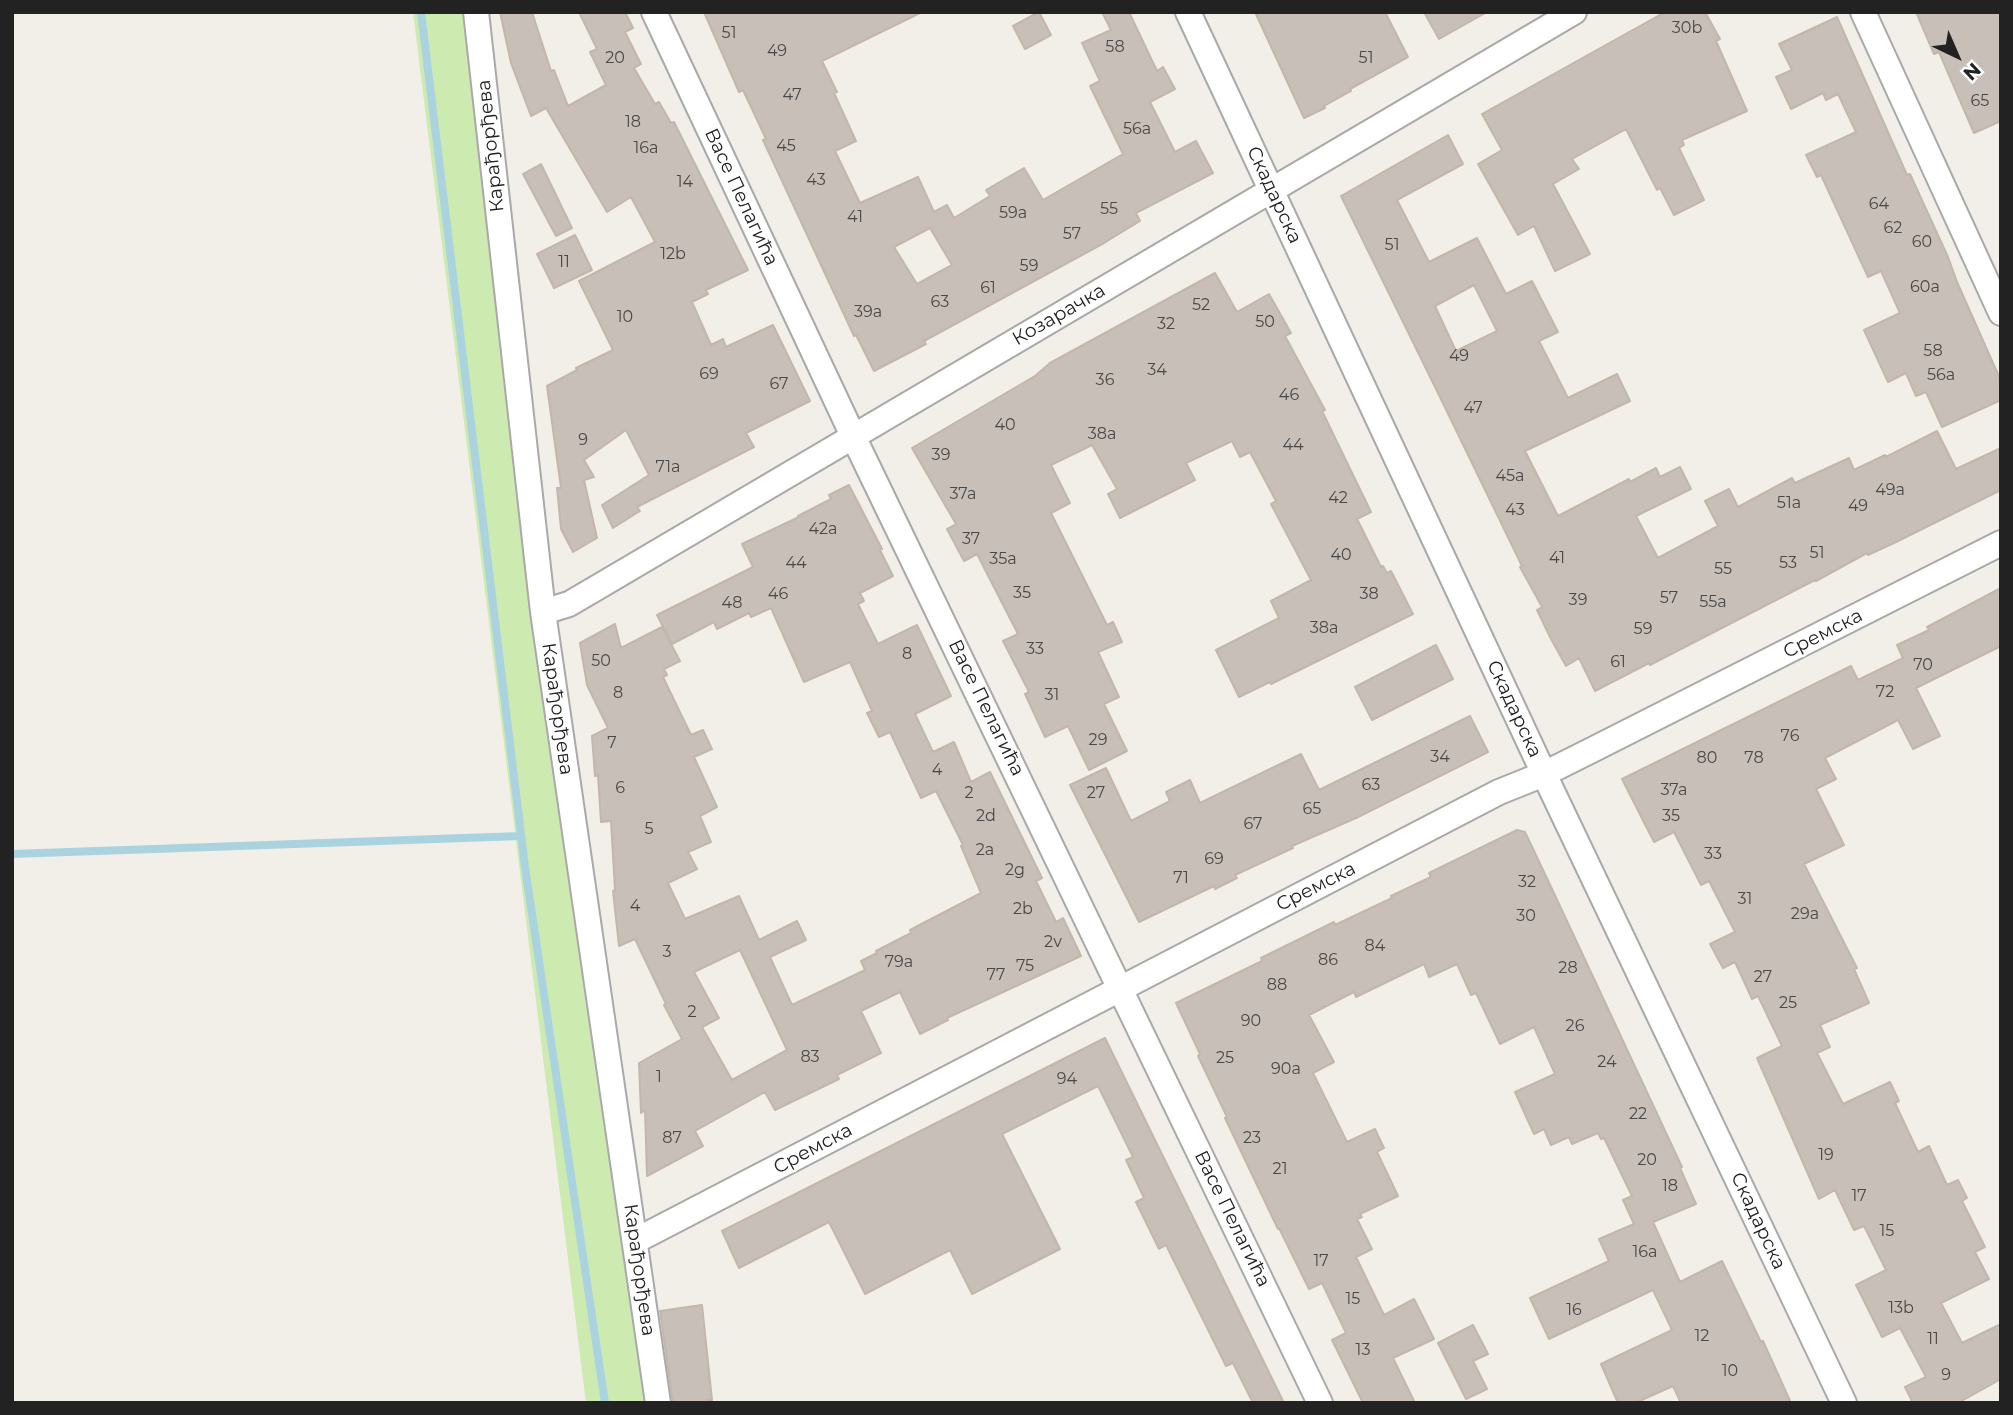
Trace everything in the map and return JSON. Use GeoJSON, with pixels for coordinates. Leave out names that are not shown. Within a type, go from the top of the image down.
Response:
{"type":"FeatureCollection","features":[{"type":"Feature","properties":{"kind":"street","name":"Карађорђева"},"geometry":{"type":"LineString","coordinates":[[476,12],[542,612],[658,1403]]}},
{"type":"Feature","properties":{"kind":"street","name":"Васе Пелагића"},"geometry":{"type":"LineString","coordinates":[[654,12],[853,436],[1320,1403]]}},
{"type":"Feature","properties":{"kind":"street","name":"Скадарска"},"geometry":{"type":"LineString","coordinates":[[1188,12],[1544,774],[1844,1403]]}},
{"type":"Feature","properties":{"kind":"street","name":"Козарачка"},"geometry":{"type":"LineString","coordinates":[[542,612],[569,604],[1574,12]]}},
{"type":"Feature","properties":{"kind":"street"},"geometry":{"type":"LineString","coordinates":[[1863,12],[2001,313]]}},
{"type":"Feature","properties":{"kind":"street","name":"Сремска"},"geometry":{"type":"LineString","coordinates":[[635,1241],[1499,792],[1544,774],[2001,543]]}},
{"type":"Feature","properties":{"kind":"green space"},"geometry":{"type":"Polygon","coordinates":[[[413,12],[470,12],[654,1403],[586,1403],[413,12]]]}},
{"type":"Feature","properties":{"kind":"building"},"geometry":{"type":"Polygon","coordinates":[[[500,12],[532,12],[551,71],[554,70],[568,106],[606,85],[590,52],[597,49],[579,12],[625,12],[633,28],[625,32],[641,64],[634,68],[655,104],[659,102],[671,123],[674,122],[748,270],[706,290],[708,294],[692,302],[711,345],[723,339],[726,347],[773,325],[810,401],[746,433],[754,447],[637,507],[640,511],[613,528],[602,505],[649,475],[626,430],[584,460],[594,477],[584,480],[597,538],[573,552],[561,529],[557,488],[561,488],[547,386],[613,350],[579,281],[655,242],[631,197],[607,212],[546,108],[531,116],[511,63],[500,12]]]}},
{"type":"Feature","properties":{"kind":"building"},"geometry":{"type":"Polygon","coordinates":[[[704,12],[922,12],[822,61],[856,141],[835,151],[860,203],[918,177],[934,212],[947,205],[954,218],[990,196],[986,190],[1024,168],[1043,200],[1123,154],[1090,86],[1100,81],[1082,43],[1111,30],[1102,12],[1129,12],[1157,71],[1163,67],[1175,89],[1150,102],[1175,152],[1196,141],[1213,173],[1136,213],[1140,221],[1104,243],[874,371],[856,335],[854,336],[763,140],[766,139],[743,90],[739,92],[704,12]],[[930,228],[894,247],[917,284],[952,265],[930,228]]]}},
{"type":"Feature","properties":{"kind":"building"},"geometry":{"type":"Polygon","coordinates":[[[1039,12],[1051,35],[1025,49],[1013,26],[1039,12]]]}},
{"type":"Feature","properties":{"kind":"building"},"geometry":{"type":"Polygon","coordinates":[[[1255,12],[1385,12],[1408,57],[1304,118],[1255,12]]]}},
{"type":"Feature","properties":{"kind":"building"},"geometry":{"type":"Polygon","coordinates":[[[1424,12],[1487,12],[1439,39],[1424,12]]]}},
{"type":"Feature","properties":{"kind":"building"},"geometry":{"type":"Polygon","coordinates":[[[1665,12],[1705,12],[1720,39],[1716,41],[1747,111],[1682,140],[1684,145],[1679,148],[1704,200],[1674,215],[1660,188],[1657,190],[1626,129],[1572,159],[1579,169],[1553,184],[1590,254],[1555,271],[1534,226],[1518,235],[1478,164],[1502,150],[1482,114],[1665,12]]]}},
{"type":"Feature","properties":{"kind":"building"},"geometry":{"type":"Polygon","coordinates":[[[1916,12],[2001,12],[2001,121],[1974,133],[1939,52],[1934,54],[1916,12]]]}},
{"type":"Feature","properties":{"kind":"building"},"geometry":{"type":"Polygon","coordinates":[[[1837,17],[1907,175],[1910,174],[1948,257],[2001,381],[2001,400],[1942,427],[1926,392],[1916,396],[1906,373],[1888,382],[1864,330],[1900,313],[1881,271],[1868,277],[1821,175],[1817,177],[1806,155],[1856,132],[1838,94],[1826,100],[1823,93],[1791,109],[1776,77],[1792,70],[1779,44],[1837,17]]]}},
{"type":"Feature","properties":{"kind":"building"},"geometry":{"type":"Polygon","coordinates":[[[1448,135],[1463,164],[1397,200],[1429,262],[1477,238],[1506,294],[1532,281],[1558,332],[1539,341],[1568,398],[1617,374],[1630,401],[1525,451],[1558,516],[1656,468],[1660,477],[1680,467],[1691,489],[1636,516],[1658,558],[1718,526],[1705,501],[1729,489],[1738,507],[1792,478],[1795,483],[1849,458],[1854,470],[1937,431],[1956,469],[2001,448],[2001,490],[1896,542],[1868,555],[1867,553],[1595,691],[1579,658],[1566,666],[1551,639],[1537,610],[1542,607],[1520,567],[1522,566],[1341,196],[1448,135]],[[1474,285],[1435,306],[1456,351],[1497,331],[1474,285]]]}},
{"type":"Feature","properties":{"kind":"building"},"geometry":{"type":"Polygon","coordinates":[[[541,164],[572,228],[556,236],[523,174],[541,164]]]}},
{"type":"Feature","properties":{"kind":"building"},"geometry":{"type":"Polygon","coordinates":[[[575,235],[592,270],[554,288],[537,254],[575,235]]]}},
{"type":"Feature","properties":{"kind":"building"},"geometry":{"type":"Polygon","coordinates":[[[1215,273],[1237,312],[1269,294],[1291,333],[1285,336],[1325,410],[1322,411],[1371,512],[1357,519],[1381,567],[1383,566],[1387,573],[1391,571],[1413,614],[1239,697],[1216,650],[1279,618],[1271,601],[1311,580],[1271,504],[1276,501],[1250,452],[1240,457],[1232,441],[1186,463],[1195,480],[1120,518],[1108,494],[1117,489],[1092,445],[1051,465],[1070,503],[1051,513],[1107,625],[1113,622],[1122,642],[1098,652],[1119,697],[1104,704],[1127,751],[1089,770],[1068,726],[1045,737],[1025,694],[1029,692],[1003,641],[1018,634],[977,554],[964,561],[947,529],[956,524],[912,448],[1035,376],[1050,363],[1215,273]]]}},
{"type":"Feature","properties":{"kind":"building"},"geometry":{"type":"Polygon","coordinates":[[[849,485],[893,576],[860,593],[864,601],[858,604],[878,644],[917,625],[951,696],[915,714],[933,752],[954,742],[971,782],[990,772],[1042,878],[1036,881],[1056,922],[1063,918],[1081,956],[947,1018],[948,1020],[920,1034],[900,992],[861,1011],[881,1053],[837,1075],[839,1079],[775,1110],[765,1092],[695,1131],[703,1146],[647,1176],[645,1110],[641,1113],[639,1063],[682,1039],[635,939],[619,946],[613,891],[611,821],[601,822],[592,736],[608,728],[587,685],[580,643],[615,624],[621,648],[662,627],[680,661],[664,669],[667,675],[663,677],[691,735],[703,730],[712,749],[694,757],[717,807],[700,816],[711,842],[688,852],[697,869],[668,883],[685,919],[739,896],[759,940],[797,921],[806,940],[770,957],[792,1005],[865,970],[861,961],[877,953],[876,951],[981,893],[961,846],[963,845],[936,791],[921,798],[890,732],[879,737],[867,713],[872,711],[850,662],[804,682],[771,608],[751,617],[749,613],[717,629],[714,622],[672,644],[657,615],[753,567],[742,544],[831,499],[829,495],[849,485]],[[740,950],[694,972],[719,1018],[702,1027],[732,1080],[787,1050],[740,950]]]}},
{"type":"Feature","properties":{"kind":"building"},"geometry":{"type":"Polygon","coordinates":[[[2001,588],[2001,646],[1916,688],[1940,736],[1913,749],[1898,720],[1825,758],[1836,779],[1816,789],[1844,845],[1804,864],[1857,968],[1854,969],[1869,1003],[1820,1025],[1830,1047],[1817,1053],[1843,1104],[1890,1082],[1899,1101],[1895,1103],[1918,1152],[1929,1146],[1947,1185],[1958,1180],[1967,1198],[1962,1201],[1985,1247],[1975,1252],[1989,1279],[1941,1303],[1962,1343],[2001,1324],[2001,1379],[1958,1403],[1913,1403],[1905,1387],[1926,1377],[1900,1328],[1882,1337],[1856,1285],[1886,1270],[1864,1226],[1854,1230],[1835,1190],[1819,1199],[1757,1058],[1782,1046],[1758,996],[1752,999],[1735,962],[1723,968],[1710,944],[1735,932],[1709,881],[1701,885],[1674,832],[1654,842],[1622,779],[1851,666],[1858,680],[1903,658],[1897,645],[1929,630],[1927,627],[2001,588]]]}},
{"type":"Feature","properties":{"kind":"building"},"geometry":{"type":"Polygon","coordinates":[[[1436,645],[1453,679],[1372,720],[1355,687],[1436,645]]]}},
{"type":"Feature","properties":{"kind":"building"},"geometry":{"type":"Polygon","coordinates":[[[1470,716],[1488,752],[1356,818],[1292,846],[1293,848],[1235,875],[1237,878],[1215,889],[1214,886],[1139,922],[1070,785],[1106,768],[1131,821],[1170,801],[1166,792],[1190,780],[1200,803],[1301,754],[1319,790],[1470,716]]]}},
{"type":"Feature","properties":{"kind":"building"},"geometry":{"type":"Polygon","coordinates":[[[1517,830],[1525,832],[1682,1167],[1680,1168],[1696,1204],[1653,1222],[1680,1282],[1722,1261],[1791,1403],[1681,1403],[1673,1386],[1635,1403],[1618,1403],[1601,1364],[1672,1330],[1653,1290],[1549,1339],[1530,1298],[1609,1261],[1599,1239],[1634,1224],[1623,1200],[1632,1196],[1604,1138],[1601,1139],[1598,1133],[1572,1144],[1569,1137],[1551,1145],[1544,1129],[1534,1134],[1515,1092],[1555,1074],[1534,1027],[1500,1044],[1476,993],[1471,995],[1457,964],[1429,977],[1424,964],[1356,997],[1354,992],[1309,1015],[1334,1062],[1313,1073],[1347,1142],[1375,1129],[1384,1148],[1377,1152],[1398,1196],[1360,1214],[1362,1217],[1357,1219],[1372,1249],[1356,1257],[1384,1315],[1414,1299],[1434,1339],[1393,1358],[1415,1403],[1363,1403],[1332,1340],[1346,1333],[1322,1283],[1309,1289],[1278,1229],[1225,1118],[1227,1117],[1176,1003],[1334,922],[1335,925],[1392,898],[1391,896],[1431,877],[1429,873],[1517,830]]]}},
{"type":"Feature","properties":{"kind":"building"},"geometry":{"type":"Polygon","coordinates":[[[1105,1038],[1284,1403],[1253,1403],[1233,1363],[1226,1366],[1166,1245],[1159,1249],[1136,1202],[1144,1198],[1126,1160],[1133,1157],[1098,1086],[1002,1134],[1060,1249],[972,1294],[950,1250],[865,1294],[829,1222],[739,1268],[722,1231],[1105,1038]]]}},
{"type":"Feature","properties":{"kind":"building"},"geometry":{"type":"Polygon","coordinates":[[[702,1305],[712,1400],[708,1400],[709,1403],[673,1403],[660,1311],[702,1305]]]}},
{"type":"Feature","properties":{"kind":"building"},"geometry":{"type":"Polygon","coordinates":[[[1473,1325],[1488,1354],[1473,1361],[1487,1389],[1466,1399],[1438,1343],[1473,1325]]]}},
{"type":"Feature","properties":{"kind":"waterway"},"geometry":{"type":"LineString","coordinates":[[421,12],[525,867],[605,1403]]}},
{"type":"Feature","properties":{"kind":"waterway"},"geometry":{"type":"LineString","coordinates":[[12,854],[521,836]]}}]}
